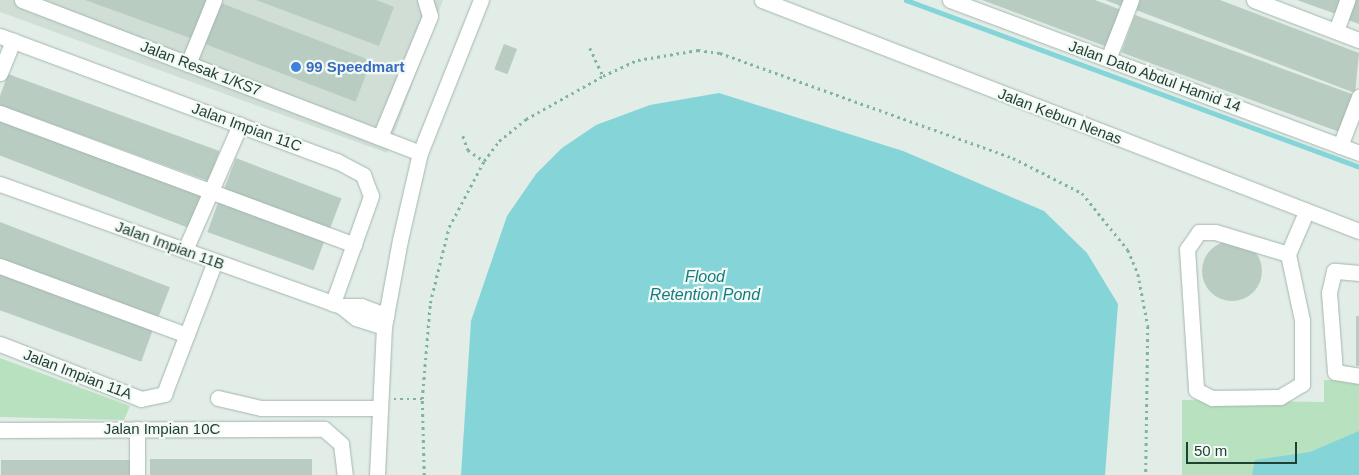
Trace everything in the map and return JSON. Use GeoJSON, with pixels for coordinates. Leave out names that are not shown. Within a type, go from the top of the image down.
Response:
{"type":"FeatureCollection","features":[{"type":"Feature","properties":{"kind":"street","name":"Jalan Resak 1/KS7"},"geometry":{"type":"LineString","coordinates":[[22,0],[420,153]]}},
{"type":"Feature","properties":{"kind":"street"},"geometry":{"type":"LineString","coordinates":[[188,64],[214,0]]}},
{"type":"Feature","properties":{"kind":"street"},"geometry":{"type":"LineString","coordinates":[[380,137],[430,16],[425,0]]}},
{"type":"Feature","properties":{"kind":"street"},"geometry":{"type":"LineString","coordinates":[[377,475],[385,321],[420,153],[481,0]]}},
{"type":"Feature","properties":{"kind":"street","name":"Jalan Kebun Nenas"},"geometry":{"type":"LineString","coordinates":[[762,0],[1306,212],[1359,230]]}},
{"type":"Feature","properties":{"kind":"street","name":"Jalan Dato Abdul Hamid 14"},"geometry":{"type":"LineString","coordinates":[[950,0],[1359,153]]}},
{"type":"Feature","properties":{"kind":"street"},"geometry":{"type":"LineString","coordinates":[[1108,59],[1131,0]]}},
{"type":"Feature","properties":{"kind":"street"},"geometry":{"type":"LineString","coordinates":[[1254,0],[1359,40]]}},
{"type":"Feature","properties":{"kind":"street"},"geometry":{"type":"LineString","coordinates":[[1336,31],[1347,0]]}},
{"type":"Feature","properties":{"kind":"street"},"geometry":{"type":"LineString","coordinates":[[0,73],[6,39]]}},
{"type":"Feature","properties":{"kind":"street","name":"Jalan Impian 11C"},"geometry":{"type":"LineString","coordinates":[[6,39],[337,160],[363,175],[371,196],[354,245],[337,305]]}},
{"type":"Feature","properties":{"kind":"street"},"geometry":{"type":"LineString","coordinates":[[1340,146],[1359,97]]}},
{"type":"Feature","properties":{"kind":"street"},"geometry":{"type":"LineString","coordinates":[[0,113],[354,245]]}},
{"type":"Feature","properties":{"kind":"street"},"geometry":{"type":"LineString","coordinates":[[185,250],[240,125]]}},
{"type":"Feature","properties":{"kind":"street","name":"Jalan Impian 11B"},"geometry":{"type":"LineString","coordinates":[[0,184],[337,305],[361,306],[385,321]]}},
{"type":"Feature","properties":{"kind":"street"},"geometry":{"type":"LineString","coordinates":[[1292,240],[1199,232],[1187,249],[1196,390],[1212,398],[1280,397],[1302,384],[1302,320],[1292,240],[1306,212]]}},
{"type":"Feature","properties":{"kind":"street","name":"Jalan Impian 11A"},"geometry":{"type":"LineString","coordinates":[[0,344],[141,399],[164,394],[215,261]]}},
{"type":"Feature","properties":{"kind":"street"},"geometry":{"type":"LineString","coordinates":[[0,266],[187,335]]}},
{"type":"Feature","properties":{"kind":"street"},"geometry":{"type":"LineString","coordinates":[[1359,273],[1334,271],[1329,292],[1335,372],[1359,376]]}},
{"type":"Feature","properties":{"kind":"street"},"geometry":{"type":"LineString","coordinates":[[218,398],[260,408],[380,403]]}},
{"type":"Feature","properties":{"kind":"street"},"geometry":{"type":"LineString","coordinates":[[137,429],[137,475]]}},
{"type":"Feature","properties":{"kind":"street","name":"Jalan Impian 10C"},"geometry":{"type":"LineString","coordinates":[[0,430],[324,429],[341,444],[345,475]]}},
{"type":"Feature","properties":{"kind":"path"},"geometry":{"type":"LineString","coordinates":[[590,48],[603,76]]}},
{"type":"Feature","properties":{"kind":"path"},"geometry":{"type":"LineString","coordinates":[[424,475],[422,399],[430,303],[439,262],[450,227],[484,161],[499,140],[526,119],[603,76],[670,52],[720,53],[1014,158],[1082,193],[1128,250],[1138,274],[1148,326],[1146,475]]}},
{"type":"Feature","properties":{"kind":"path"},"geometry":{"type":"LineString","coordinates":[[463,136],[468,150],[484,161]]}},
{"type":"Feature","properties":{"kind":"path"},"geometry":{"type":"LineString","coordinates":[[380,403],[422,399]]}},
{"type":"Feature","properties":{"kind":"shaded area"},"geometry":{"type":"Polygon","coordinates":[[[0,0],[443,0],[387,153],[0,12],[0,0]]]}},
{"type":"Feature","properties":{"kind":"green space"},"geometry":{"type":"Polygon","coordinates":[[[0,358],[130,406],[124,420],[0,417],[0,358]]]}},
{"type":"Feature","properties":{"kind":"green space"},"geometry":{"type":"Polygon","coordinates":[[[1324,380],[1359,380],[1359,475],[1182,475],[1182,400],[1324,402],[1324,380]]]}},
{"type":"Feature","properties":{"kind":"water","name":"Flood Retention Pond"},"geometry":{"type":"Polygon","coordinates":[[[719,93],[903,151],[1044,211],[1087,253],[1118,304],[1105,475],[461,475],[471,321],[507,216],[536,174],[562,148],[596,125],[650,105],[719,93]]]}},
{"type":"Feature","properties":{"kind":"water"},"geometry":{"type":"Polygon","coordinates":[[[1359,431],[1359,475],[1252,475],[1255,460],[1310,452],[1359,431]]]}},
{"type":"Feature","properties":{"kind":"building"},"geometry":{"type":"Polygon","coordinates":[[[85,0],[207,0],[193,39],[85,0]]]}},
{"type":"Feature","properties":{"kind":"building"},"geometry":{"type":"Polygon","coordinates":[[[256,0],[376,0],[394,7],[379,46],[256,0]]]}},
{"type":"Feature","properties":{"kind":"building"},"geometry":{"type":"Polygon","coordinates":[[[982,0],[1095,0],[1124,11],[1110,48],[982,0]]]}},
{"type":"Feature","properties":{"kind":"building"},"geometry":{"type":"Polygon","coordinates":[[[1105,0],[1129,0],[1126,8],[1105,0]]]}},
{"type":"Feature","properties":{"kind":"building"},"geometry":{"type":"Polygon","coordinates":[[[1140,0],[1220,0],[1359,53],[1355,93],[1136,10],[1140,0]]]}},
{"type":"Feature","properties":{"kind":"building"},"geometry":{"type":"Polygon","coordinates":[[[1297,0],[1341,0],[1336,14],[1297,0]]]}},
{"type":"Feature","properties":{"kind":"building"},"geometry":{"type":"Polygon","coordinates":[[[1356,0],[1359,0],[1359,24],[1348,20],[1356,0]]]}},
{"type":"Feature","properties":{"kind":"building"},"geometry":{"type":"Polygon","coordinates":[[[221,3],[371,61],[356,102],[205,44],[221,3]]]}},
{"type":"Feature","properties":{"kind":"building"},"geometry":{"type":"Polygon","coordinates":[[[1135,15],[1354,95],[1340,132],[1121,53],[1135,15]]]}},
{"type":"Feature","properties":{"kind":"building"},"geometry":{"type":"Polygon","coordinates":[[[504,44],[517,49],[507,74],[494,69],[504,44]]]}},
{"type":"Feature","properties":{"kind":"building"},"geometry":{"type":"Polygon","coordinates":[[[8,74],[219,151],[208,181],[0,105],[0,96],[8,74]]]}},
{"type":"Feature","properties":{"kind":"building"},"geometry":{"type":"Polygon","coordinates":[[[0,118],[203,196],[190,228],[0,155],[0,118]]]}},
{"type":"Feature","properties":{"kind":"building"},"geometry":{"type":"Polygon","coordinates":[[[236,158],[341,198],[330,229],[224,189],[236,158]]]}},
{"type":"Feature","properties":{"kind":"building"},"geometry":{"type":"Polygon","coordinates":[[[219,200],[325,239],[314,271],[207,232],[219,200]]]}},
{"type":"Feature","properties":{"kind":"building"},"geometry":{"type":"Polygon","coordinates":[[[0,222],[170,287],[157,320],[0,259],[0,222]]]}},
{"type":"Feature","properties":{"kind":"building"},"geometry":{"type":"Polygon","coordinates":[[[1226,241],[1238,241],[1249,246],[1257,254],[1262,265],[1260,283],[1249,296],[1238,301],[1226,301],[1215,296],[1207,288],[1202,277],[1202,265],[1207,254],[1215,246],[1226,241]]]}},
{"type":"Feature","properties":{"kind":"building"},"geometry":{"type":"Polygon","coordinates":[[[0,273],[153,329],[141,362],[0,310],[0,273]]]}},
{"type":"Feature","properties":{"kind":"building"},"geometry":{"type":"Polygon","coordinates":[[[1356,316],[1359,316],[1359,366],[1356,366],[1356,316]]]}},
{"type":"Feature","properties":{"kind":"building"},"geometry":{"type":"Polygon","coordinates":[[[150,459],[312,459],[312,475],[150,475],[150,459]]]}},
{"type":"Feature","properties":{"kind":"building"},"geometry":{"type":"Polygon","coordinates":[[[1,460],[134,460],[134,475],[1,475],[1,460]]]}},
{"type":"Feature","properties":{"kind":"waterway"},"geometry":{"type":"LineString","coordinates":[[906,0],[1359,167]]}},
{"type":"Feature","properties":{"kind":"place","name":"99 Speedmart"},"geometry":{"type":"Point","coordinates":[296,67]}}]}
